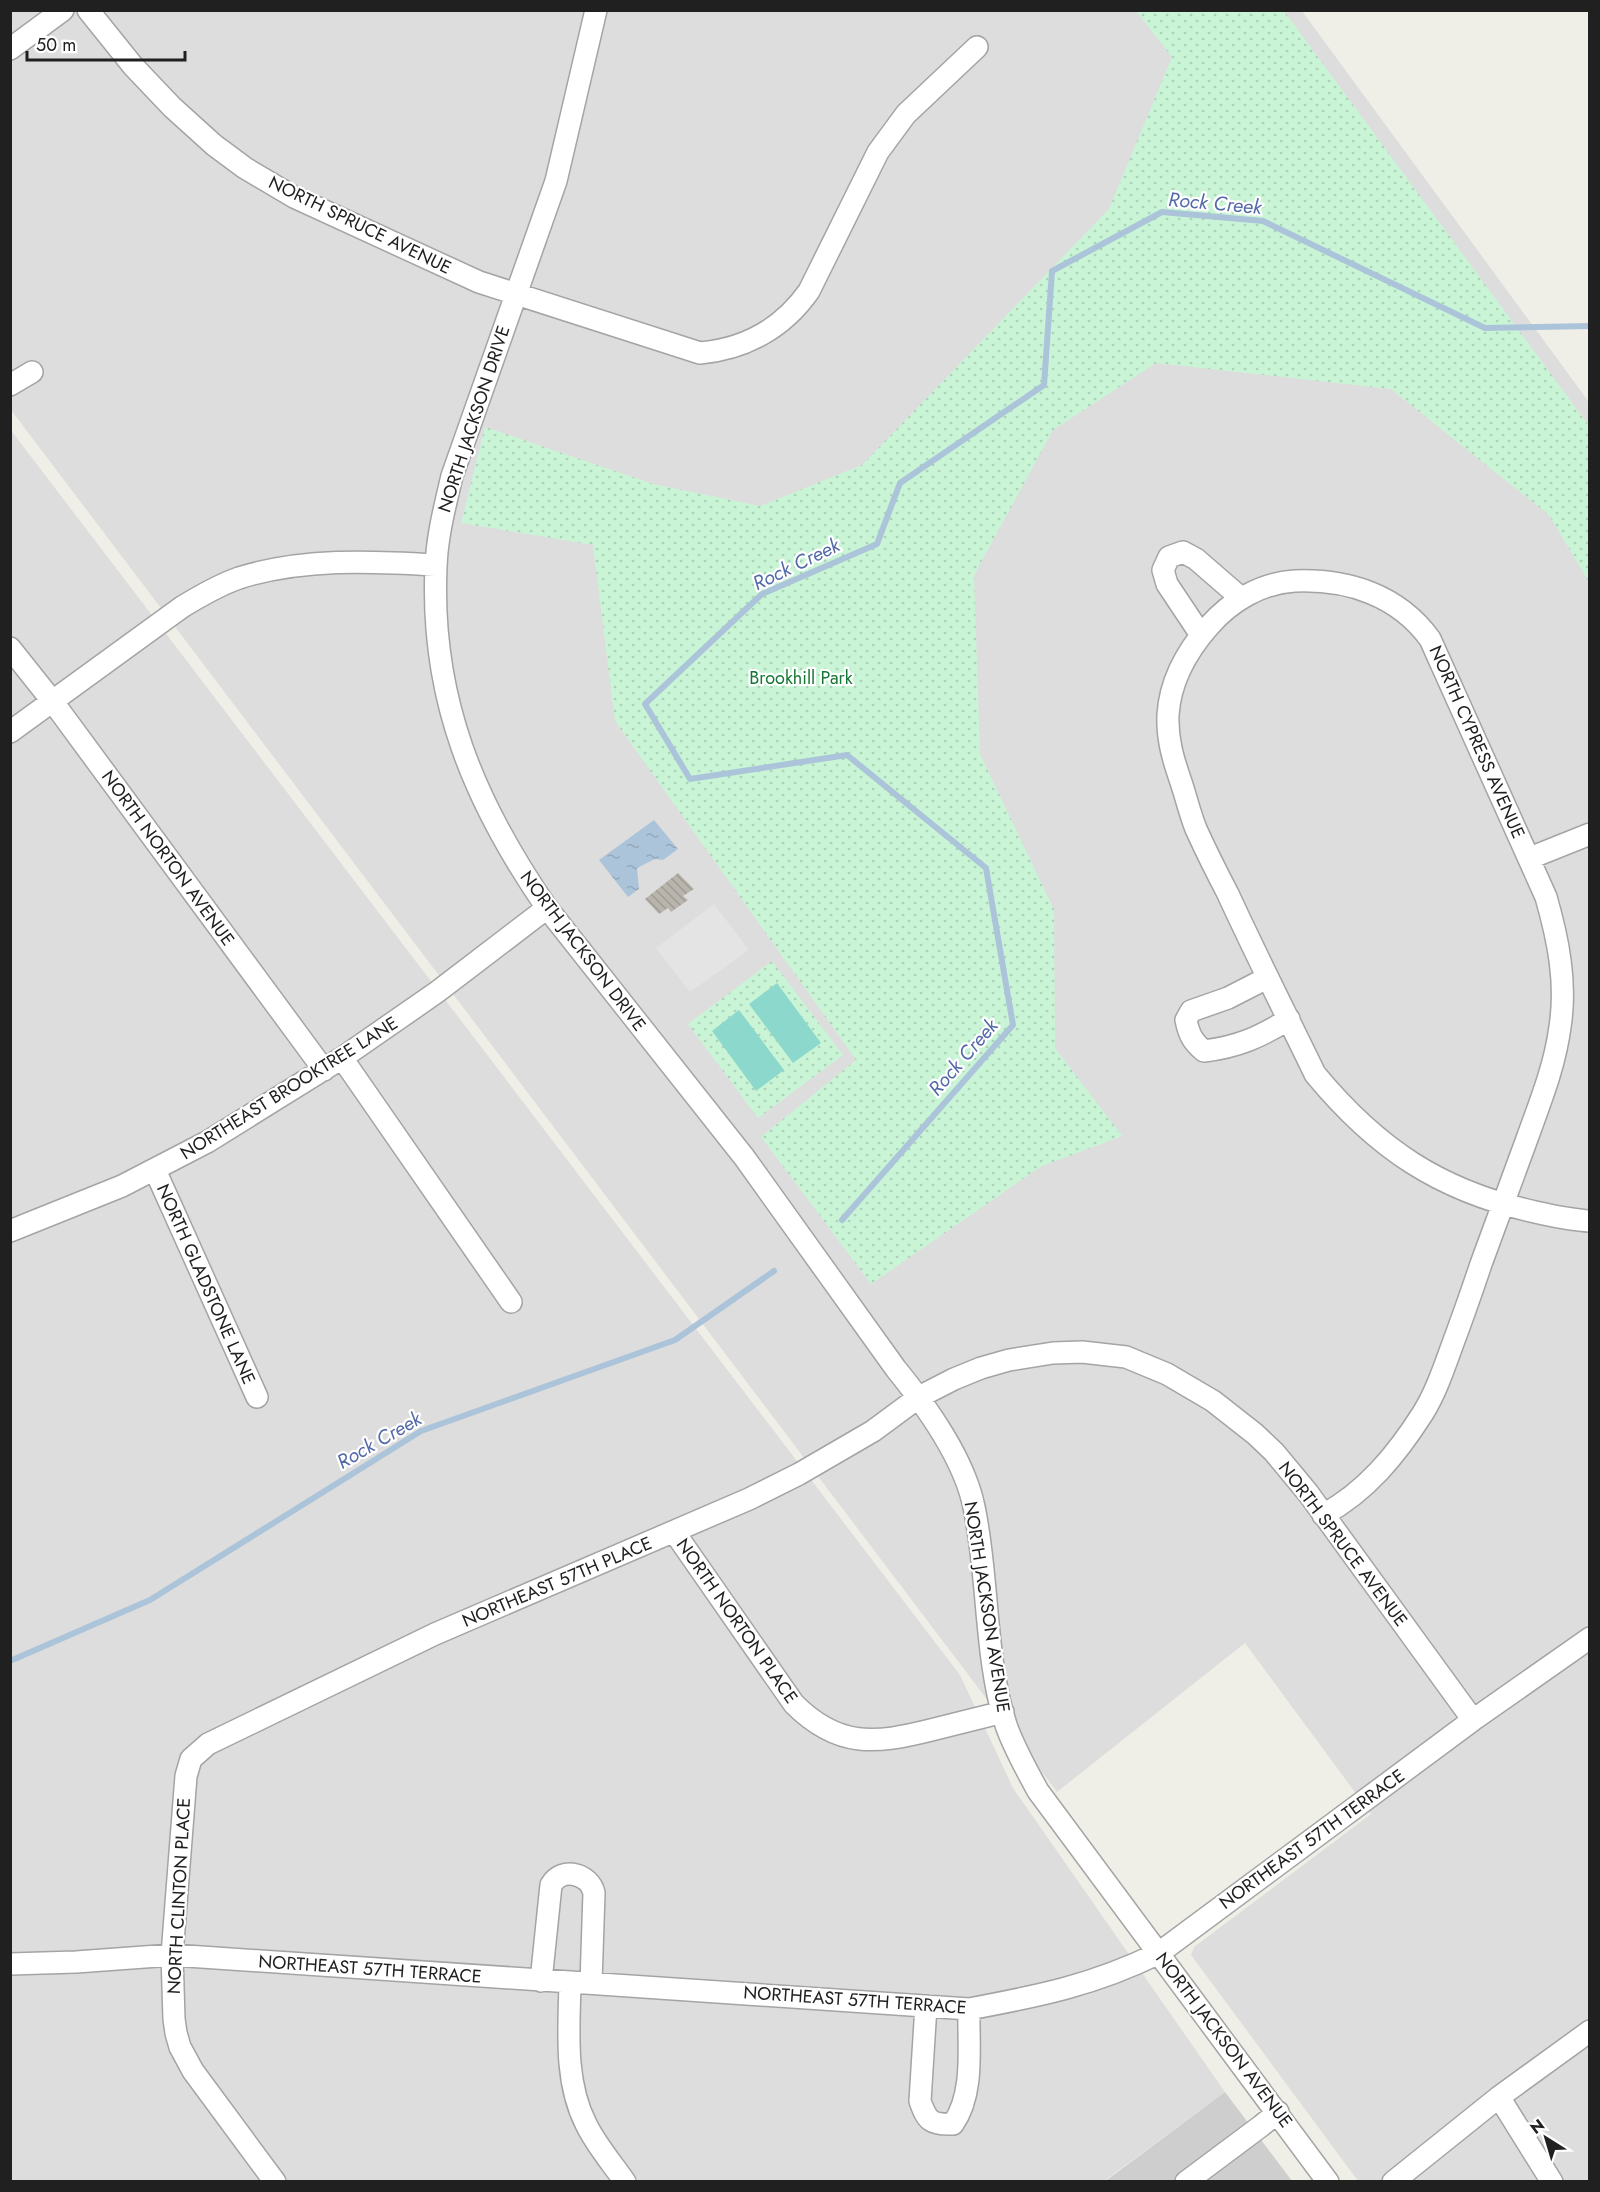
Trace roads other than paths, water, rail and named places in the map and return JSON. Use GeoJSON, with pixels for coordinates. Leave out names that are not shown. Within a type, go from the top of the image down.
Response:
{"type":"FeatureCollection","features":[{"type":"Feature","properties":{"kind":"street"},"geometry":{"type":"LineString","coordinates":[[10,49],[63,10]]}},
{"type":"Feature","properties":{"kind":"street","name":"NORTH SPRUCE AVENUE"},"geometry":{"type":"LineString","coordinates":[[88,10],[133,66],[172,108],[214,145],[245,168],[294,197],[479,282],[700,353],[742,345],[768,332],[790,314],[809,291],[878,153],[895,126],[977,47]]}},
{"type":"Feature","properties":{"kind":"street","name":"NORTH JACKSON DRIVE"},"geometry":{"type":"LineString","coordinates":[[596,10],[556,181],[452,476],[442,520],[436,565],[435,623],[440,666],[452,717],[465,756],[489,813],[519,867],[547,908],[744,1157],[820,1262]]}},
{"type":"Feature","properties":{"kind":"street"},"geometry":{"type":"LineString","coordinates":[[10,385],[32,372]]}},
{"type":"Feature","properties":{"kind":"street"},"geometry":{"type":"LineString","coordinates":[[1201,635],[1167,584],[1163,570],[1169,557],[1183,552],[1196,559],[1241,598]]}},
{"type":"Feature","properties":{"kind":"street"},"geometry":{"type":"LineString","coordinates":[[10,732],[182,607],[206,592],[239,579],[270,571],[320,564],[371,561],[436,565]]}},
{"type":"Feature","properties":{"kind":"street","name":"NORTH CYPRESS AVENUE"},"geometry":{"type":"LineString","coordinates":[[1323,1515],[1344,1504],[1367,1484],[1399,1449],[1425,1410],[1439,1382],[1503,1204],[1552,1069],[1561,1016],[1562,968],[1558,939],[1546,897],[1530,858],[1430,639],[1422,628],[1402,609],[1367,590],[1313,580],[1286,582],[1260,589],[1241,598],[1219,615],[1201,635],[1184,660],[1173,692],[1168,717],[1169,746],[1196,827],[1315,1074],[1364,1128],[1393,1151],[1424,1171],[1473,1195],[1503,1204],[1573,1220],[1590,1221]]}},
{"type":"Feature","properties":{"kind":"street","name":"NORTH NORTON AVENUE"},"geometry":{"type":"LineString","coordinates":[[10,648],[53,702],[324,1070]]}},
{"type":"Feature","properties":{"kind":"street","name":"NORTH CYPRESS AVENUE"},"geometry":{"type":"LineString","coordinates":[[1530,858],[1590,834]]}},
{"type":"Feature","properties":{"kind":"street","name":"NORTHEAST BROOKTREE LANE"},"geometry":{"type":"LineString","coordinates":[[10,1232],[85,1203],[207,1142],[342,1058],[437,992],[547,908]]}},
{"type":"Feature","properties":{"kind":"street"},"geometry":{"type":"LineString","coordinates":[[1267,978],[1228,998],[1191,1011],[1186,1020],[1193,1042],[1204,1051],[1229,1048],[1262,1036],[1289,1019]]}},
{"type":"Feature","properties":{"kind":"street"},"geometry":{"type":"LineString","coordinates":[[342,1058],[510,1302]]}},
{"type":"Feature","properties":{"kind":"street","name":"NORTH GLADSTONE LANE"},"geometry":{"type":"LineString","coordinates":[[155,1170],[257,1397]]}},
{"type":"Feature","properties":{"kind":"street","name":"NORTH JACKSON AVENUE"},"geometry":{"type":"LineString","coordinates":[[820,1262],[896,1369],[919,1397],[944,1435],[961,1470],[974,1506],[996,1684],[1017,1753],[1038,1791],[1328,2181]]}},
{"type":"Feature","properties":{"kind":"street","name":"NORTH SPRUCE AVENUE"},"geometry":{"type":"LineString","coordinates":[[919,1397],[954,1379],[1009,1360],[1082,1352],[1126,1357],[1191,1387],[1234,1416],[1280,1459],[1473,1720]]}},
{"type":"Feature","properties":{"kind":"street","name":"NORTHEAST 57TH PLACE"},"geometry":{"type":"LineString","coordinates":[[191,1759],[208,1743],[435,1634],[675,1533],[749,1499],[799,1474],[873,1431],[919,1397]]}},
{"type":"Feature","properties":{"kind":"street","name":"NORTH NORTON PLACE"},"geometry":{"type":"LineString","coordinates":[[675,1533],[794,1704],[829,1731],[858,1739],[887,1740],[1003,1712]]}},
{"type":"Feature","properties":{"kind":"street","name":"NORTHEAST 57TH TERRACE"},"geometry":{"type":"LineString","coordinates":[[10,1964],[172,1955],[969,2009],[1049,1994],[1083,1985],[1159,1953],[1473,1720],[1590,1638]]}},
{"type":"Feature","properties":{"kind":"street","name":"NORTH CLINTON PLACE"},"geometry":{"type":"LineString","coordinates":[[191,1759],[186,1776],[172,1955],[174,2019],[178,2040],[186,2059],[275,2181]]}},
{"type":"Feature","properties":{"kind":"street"},"geometry":{"type":"LineString","coordinates":[[541,1981],[551,1884],[560,1875],[585,1878],[592,1886],[594,1893],[569,2062],[580,2111],[592,2136],[625,2181]]}},
{"type":"Feature","properties":{"kind":"street"},"geometry":{"type":"LineString","coordinates":[[926,2006],[920,2101],[925,2116],[932,2122],[943,2124],[953,2124],[960,2113],[967,2080],[969,2009]]}},
{"type":"Feature","properties":{"kind":"street"},"geometry":{"type":"LineString","coordinates":[[1393,2181],[1499,2097],[1590,2031]]}},
{"type":"Feature","properties":{"kind":"street"},"geometry":{"type":"LineString","coordinates":[[1499,2097],[1552,2181]]}},
{"type":"Feature","properties":{"kind":"street"},"geometry":{"type":"LineString","coordinates":[[1186,2181],[1278,2112]]}},
{"type":"Feature","properties":{"kind":"water"},"geometry":{"type":"Polygon","coordinates":[[[654,820],[678,849],[663,860],[655,859],[637,868],[639,889],[628,897],[599,860],[654,820]]]}},
{"type":"Feature","properties":{"kind":"waterway","name":"Rock Creek"},"geometry":{"type":"LineString","coordinates":[[842,1220],[1013,1025],[986,868],[847,755],[690,779],[645,704],[762,594],[877,544],[900,483],[1044,385],[1052,271],[1162,212],[1263,221],[1485,328],[1590,326]]}},
{"type":"Feature","properties":{"kind":"waterway","name":"Rock Creek"},"geometry":{"type":"LineString","coordinates":[[10,1661],[150,1600],[421,1431],[675,1340],[774,1271]]}},
{"type":"Feature","properties":{"kind":"park label","name":"Brookhill Park"},"geometry":{"type":"Point","coordinates":[801,678]}}]}
